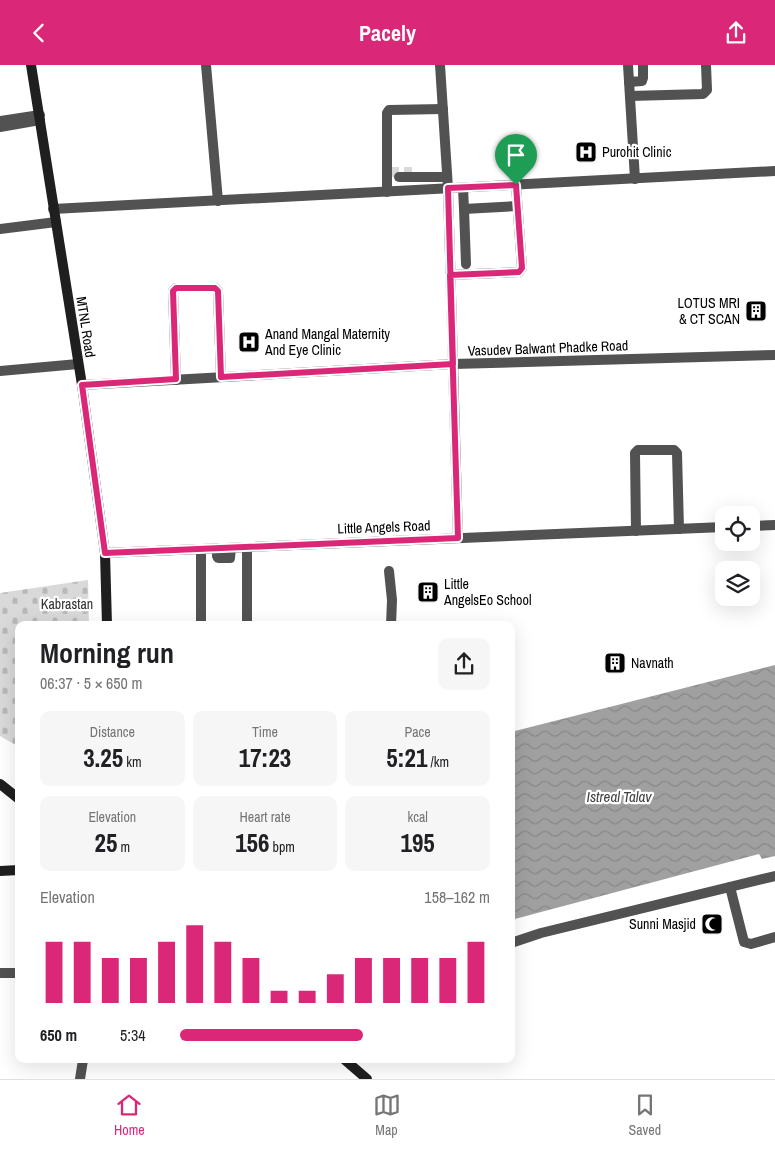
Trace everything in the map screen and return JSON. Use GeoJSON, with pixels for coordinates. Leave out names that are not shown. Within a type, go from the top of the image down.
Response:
{"type":"FeatureCollection","features":[{"type":"Feature","properties":{"kind":"street","name":"MTNL Road"},"geometry":{"type":"LineString","coordinates":[[31,65],[82,385],[105,553],[107,621]]}},
{"type":"Feature","properties":{"kind":"street"},"geometry":{"type":"LineString","coordinates":[[206,65],[218,201]]}},
{"type":"Feature","properties":{"kind":"street"},"geometry":{"type":"LineString","coordinates":[[440,65],[448,188],[458,538]]}},
{"type":"Feature","properties":{"kind":"street"},"geometry":{"type":"LineString","coordinates":[[628,65],[635,179]]}},
{"type":"Feature","properties":{"kind":"street"},"geometry":{"type":"LineString","coordinates":[[630,82],[642,81],[644,78],[643,65]]}},
{"type":"Feature","properties":{"kind":"street"},"geometry":{"type":"LineString","coordinates":[[630,96],[703,94],[707,90],[706,65]]}},
{"type":"Feature","properties":{"kind":"street"},"geometry":{"type":"LineString","coordinates":[[389,192],[391,175],[387,113],[390,110],[443,109]]}},
{"type":"Feature","properties":{"kind":"street"},"geometry":{"type":"LineString","coordinates":[[0,121],[40,118]]}},
{"type":"Feature","properties":{"kind":"street"},"geometry":{"type":"LineString","coordinates":[[0,127],[40,118]]}},
{"type":"Feature","properties":{"kind":"street"},"geometry":{"type":"LineString","coordinates":[[53,209],[775,171]]}},
{"type":"Feature","properties":{"kind":"street"},"geometry":{"type":"LineString","coordinates":[[391,175],[447,175]]}},
{"type":"Feature","properties":{"kind":"street"},"geometry":{"type":"LineString","coordinates":[[450,275],[519,272],[522,268],[516,185]]}},
{"type":"Feature","properties":{"kind":"street"},"geometry":{"type":"LineString","coordinates":[[463,188],[466,264]]}},
{"type":"Feature","properties":{"kind":"street"},"geometry":{"type":"LineString","coordinates":[[464,209],[518,206]]}},
{"type":"Feature","properties":{"kind":"street"},"geometry":{"type":"LineString","coordinates":[[0,229],[56,222]]}},
{"type":"Feature","properties":{"kind":"street"},"geometry":{"type":"LineString","coordinates":[[176,379],[173,291],[176,288],[215,288],[218,291],[221,377]]}},
{"type":"Feature","properties":{"kind":"street","name":"Vasudev Balwant Phadke Road"},"geometry":{"type":"LineString","coordinates":[[82,385],[453,364],[775,355]]}},
{"type":"Feature","properties":{"kind":"street"},"geometry":{"type":"LineString","coordinates":[[0,371],[78,364]]}},
{"type":"Feature","properties":{"kind":"street"},"geometry":{"type":"LineString","coordinates":[[636,531],[635,453],[638,450],[674,450],[677,453],[679,529]]}},
{"type":"Feature","properties":{"kind":"street"},"geometry":{"type":"LineString","coordinates":[[760,526],[775,525]]}},
{"type":"Feature","properties":{"kind":"street","name":"Little Angels Road"},"geometry":{"type":"LineString","coordinates":[[105,553],[715,527]]}},
{"type":"Feature","properties":{"kind":"street"},"geometry":{"type":"LineString","coordinates":[[247,621],[248,547]]}},
{"type":"Feature","properties":{"kind":"street"},"geometry":{"type":"LineString","coordinates":[[201,549],[201,621]]}},
{"type":"Feature","properties":{"kind":"street"},"geometry":{"type":"LineString","coordinates":[[389,571],[392,600],[391,621]]}},
{"type":"Feature","properties":{"kind":"street"},"geometry":{"type":"LineString","coordinates":[[0,784],[15,796]]}},
{"type":"Feature","properties":{"kind":"street"},"geometry":{"type":"LineString","coordinates":[[0,871],[15,870]]}},
{"type":"Feature","properties":{"kind":"street"},"geometry":{"type":"LineString","coordinates":[[515,942],[541,933],[775,876]]}},
{"type":"Feature","properties":{"kind":"street"},"geometry":{"type":"LineString","coordinates":[[730,887],[744,941],[751,944],[775,937]]}},
{"type":"Feature","properties":{"kind":"street"},"geometry":{"type":"LineString","coordinates":[[0,973],[15,973]]}},
{"type":"Feature","properties":{"kind":"street"},"geometry":{"type":"LineString","coordinates":[[80,1079],[83,1063]]}},
{"type":"Feature","properties":{"kind":"street"},"geometry":{"type":"LineString","coordinates":[[348,1063],[367,1079]]}},
{"type":"Feature","properties":{"kind":"green space","name":"Kabrastan"},"geometry":{"type":"Polygon","coordinates":[[[88,580],[89,621],[15,621],[15,745],[0,736],[0,593],[88,580]]]}},
{"type":"Feature","properties":{"kind":"water","name":"Istreal Talav"},"geometry":{"type":"Polygon","coordinates":[[[775,665],[775,856],[762,859],[759,854],[515,919],[515,731],[775,665]]]}},
{"type":"Feature","properties":{"kind":"tunnel"},"geometry":{"type":"LineString","coordinates":[[389,172],[412,172]]}},
{"type":"Feature","properties":{"kind":"place","name":"Purohit Clinic"},"geometry":{"type":"Point","coordinates":[586,152]}},
{"type":"Feature","properties":{"kind":"place","name":"LOTUS MRI & CT SCAN"},"geometry":{"type":"Point","coordinates":[756,311]}},
{"type":"Feature","properties":{"kind":"place","name":"Anand Mangal Maternity And Eye Clinic"},"geometry":{"type":"Point","coordinates":[249,342]}},
{"type":"Feature","properties":{"kind":"place","name":"Little AngelsEo School"},"geometry":{"type":"Point","coordinates":[428,592]}},
{"type":"Feature","properties":{"kind":"place","name":"Navnath"},"geometry":{"type":"Point","coordinates":[615,663]}},
{"type":"Feature","properties":{"kind":"place","name":"Sunni Masjid"},"geometry":{"type":"Point","coordinates":[712,924]}},
{"type":"Feature","properties":{"kind":"route"},"geometry":{"type":"LineString","coordinates":[[516,185],[448,188],[450,275],[453,364],[221,377],[218,291],[215,288],[176,288],[173,291],[176,379],[82,385],[105,553],[458,538],[450,275],[519,272],[522,268],[516,185]]}}]}
